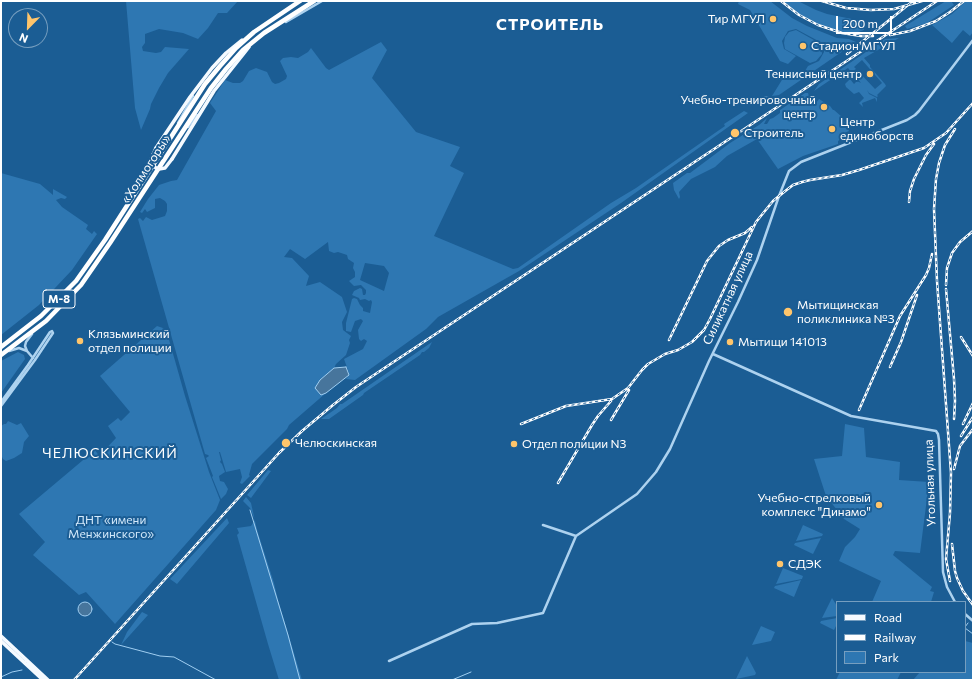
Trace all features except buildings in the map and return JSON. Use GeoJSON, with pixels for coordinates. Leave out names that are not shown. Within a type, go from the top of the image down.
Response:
{"type":"FeatureCollection","features":[{"type":"Feature","properties":{"kind":"highway","name":"«Холмогоры»"},"geometry":{"type":"LineString","coordinates":[[1,347],[41,316],[76,281],[105,240],[205,84],[220,66],[236,48],[254,32],[300,1]]}},
{"type":"Feature","properties":{"kind":"highway","name":"«Холмогоры»"},"geometry":{"type":"LineString","coordinates":[[3,353],[35,330],[70,298],[91,271],[218,78],[243,50],[254,41],[314,1]]}},
{"type":"Feature","properties":{"kind":"main road"},"geometry":{"type":"LineString","coordinates":[[254,32],[243,39],[212,68],[184,105],[156,148],[151,159],[152,164],[156,168],[165,168],[172,159],[214,91],[254,41]]}},
{"type":"Feature","properties":{"kind":"main road"},"geometry":{"type":"LineString","coordinates":[[1,636],[43,680]]}},
{"type":"Feature","properties":{"kind":"main road"},"geometry":{"type":"LineString","coordinates":[[1,641],[48,680]]}},
{"type":"Feature","properties":{"kind":"street"},"geometry":{"type":"LineString","coordinates":[[271,29],[322,1]]}},
{"type":"Feature","properties":{"kind":"street","name":"Силикатная улица"},"geometry":{"type":"LineString","coordinates":[[576,536],[631,498],[644,486],[656,472],[670,449],[757,260],[778,196],[789,171],[801,162],[907,120],[915,115],[973,40]]}},
{"type":"Feature","properties":{"kind":"street"},"geometry":{"type":"LineString","coordinates":[[171,135],[200,84]]}},
{"type":"Feature","properties":{"kind":"street"},"geometry":{"type":"LineString","coordinates":[[177,140],[214,91]]}},
{"type":"Feature","properties":{"kind":"street"},"geometry":{"type":"LineString","coordinates":[[27,351],[26,342],[35,330]]}},
{"type":"Feature","properties":{"kind":"street"},"geometry":{"type":"LineString","coordinates":[[1,402],[34,359],[53,333],[52,331],[50,331],[34,359],[16,388],[1,406]]}},
{"type":"Feature","properties":{"kind":"street"},"geometry":{"type":"LineString","coordinates":[[3,353],[19,348],[27,351],[34,359]]}},
{"type":"Feature","properties":{"kind":"street","name":"Угольная улица"},"geometry":{"type":"LineString","coordinates":[[713,354],[851,416],[933,429],[937,432],[939,440],[942,565],[947,587],[954,601]]}},
{"type":"Feature","properties":{"kind":"street"},"geometry":{"type":"LineString","coordinates":[[389,661],[472,624],[497,622],[544,614],[576,536],[543,525]]}},
{"type":"Feature","properties":{"kind":"green space"},"geometry":{"type":"Polygon","coordinates":[[[126,1],[238,1],[227,13],[218,13],[208,28],[198,39],[183,33],[159,29],[145,34],[145,43],[142,47],[143,51],[156,53],[161,52],[165,47],[189,49],[168,73],[159,88],[141,130],[135,108],[126,1]]]}},
{"type":"Feature","properties":{"kind":"green space"},"geometry":{"type":"Polygon","coordinates":[[[739,1],[770,1],[792,18],[807,26],[837,38],[849,39],[856,42],[779,95],[772,96],[785,75],[788,79],[794,74],[802,76],[808,66],[819,61],[824,52],[824,47],[822,43],[796,29],[788,31],[782,41],[784,49],[796,56],[788,64],[780,61],[750,10],[738,4],[739,1]]]}},
{"type":"Feature","properties":{"kind":"green space"},"geometry":{"type":"Polygon","coordinates":[[[780,1],[798,1],[827,14],[862,21],[864,30],[853,34],[838,31],[805,18],[780,1]]]}},
{"type":"Feature","properties":{"kind":"green space"},"geometry":{"type":"Polygon","coordinates":[[[946,1],[951,1],[954,5],[927,23],[907,29],[905,26],[946,1]]]}},
{"type":"Feature","properties":{"kind":"green space"},"geometry":{"type":"Polygon","coordinates":[[[966,1],[973,1],[973,32],[970,36],[963,30],[952,43],[932,25],[952,14],[966,1]]]}},
{"type":"Feature","properties":{"kind":"green space","name":"Стадион МГУЛ"},"geometry":{"type":"Polygon","coordinates":[[[796,30],[821,44],[822,54],[816,61],[810,63],[785,49],[785,37],[789,32],[796,30]]]}},
{"type":"Feature","properties":{"kind":"green space"},"geometry":{"type":"Polygon","coordinates":[[[899,38],[864,58],[886,86],[877,95],[877,97],[869,93],[867,90],[869,94],[877,98],[877,102],[875,98],[862,103],[863,107],[859,103],[864,98],[859,92],[854,94],[846,87],[845,84],[850,79],[854,84],[857,81],[861,83],[852,72],[857,70],[875,89],[882,83],[862,60],[854,67],[856,69],[851,72],[848,68],[814,91],[819,84],[885,39],[899,38]]]}},
{"type":"Feature","properties":{"kind":"green space"},"geometry":{"type":"Polygon","coordinates":[[[381,42],[387,50],[372,78],[416,132],[460,147],[450,166],[464,173],[434,236],[513,269],[518,268],[611,203],[636,188],[725,126],[724,124],[744,111],[748,113],[621,203],[519,271],[438,317],[426,329],[355,380],[346,379],[349,373],[344,359],[363,349],[367,341],[364,339],[361,341],[359,339],[358,330],[363,321],[361,319],[355,321],[351,332],[346,331],[346,323],[352,299],[357,299],[363,308],[363,311],[370,313],[372,302],[371,300],[369,301],[365,299],[360,300],[352,295],[354,291],[360,288],[362,289],[363,295],[366,293],[366,290],[361,285],[354,286],[349,281],[355,277],[353,268],[354,263],[348,259],[347,255],[329,251],[328,242],[305,259],[290,249],[284,257],[292,258],[309,276],[306,286],[320,282],[342,297],[347,312],[342,322],[343,330],[351,336],[349,340],[350,343],[346,355],[320,380],[321,395],[326,393],[289,425],[287,429],[252,464],[250,476],[242,484],[240,483],[242,477],[240,469],[226,472],[219,452],[220,462],[225,472],[219,476],[220,481],[224,482],[228,489],[226,494],[221,499],[206,458],[209,456],[205,454],[138,219],[140,218],[143,221],[146,217],[152,220],[165,216],[167,204],[160,198],[155,199],[155,208],[147,212],[145,209],[142,213],[140,212],[159,185],[177,180],[216,111],[210,103],[225,80],[233,83],[240,83],[249,71],[256,68],[267,72],[272,82],[275,84],[279,83],[286,79],[287,76],[280,61],[283,58],[298,58],[308,52],[311,48],[329,70],[381,42]],[[365,263],[360,280],[384,291],[389,273],[384,266],[365,263]]]}},
{"type":"Feature","properties":{"kind":"green space","name":"Строитель"},"geometry":{"type":"Polygon","coordinates":[[[805,93],[808,93],[809,96],[806,102],[814,106],[819,99],[830,106],[842,117],[849,131],[842,134],[842,138],[838,141],[838,144],[803,156],[778,169],[757,139],[727,156],[715,167],[691,179],[679,192],[679,199],[674,190],[673,183],[687,173],[690,173],[767,118],[764,124],[767,124],[770,119],[780,113],[780,110],[805,93]]]}},
{"type":"Feature","properties":{"kind":"green space"},"geometry":{"type":"Polygon","coordinates":[[[1,173],[40,184],[53,195],[53,189],[67,197],[65,199],[61,198],[56,200],[62,207],[88,225],[86,229],[92,234],[94,231],[97,234],[72,270],[39,305],[1,335],[1,173]]]}},
{"type":"Feature","properties":{"kind":"green space","name":"ДНТ «имени Менжинского»"},"geometry":{"type":"Polygon","coordinates":[[[157,326],[166,329],[209,472],[220,500],[216,510],[115,624],[86,592],[79,595],[33,555],[45,542],[19,514],[95,450],[99,456],[116,438],[108,426],[118,418],[121,421],[130,412],[100,376],[157,326]]]}},
{"type":"Feature","properties":{"kind":"green space"},"geometry":{"type":"Polygon","coordinates":[[[432,342],[429,348],[420,355],[329,419],[321,419],[337,408],[340,404],[432,342]]]}},
{"type":"Feature","properties":{"kind":"green space"},"geometry":{"type":"Polygon","coordinates":[[[18,352],[24,355],[25,359],[1,393],[1,361],[18,352]]]}},
{"type":"Feature","properties":{"kind":"green space"},"geometry":{"type":"Polygon","coordinates":[[[8,421],[17,425],[21,423],[29,436],[24,442],[22,453],[6,461],[1,455],[1,426],[6,424],[8,421]]]}},
{"type":"Feature","properties":{"kind":"green space","name":"Учебно-стрелковый комплекс \"Динамо\""},"geometry":{"type":"Polygon","coordinates":[[[845,424],[864,428],[866,457],[900,462],[899,480],[929,482],[920,553],[895,551],[893,555],[932,587],[930,591],[934,592],[931,601],[872,601],[881,581],[839,561],[845,547],[855,537],[860,529],[844,519],[826,496],[814,459],[842,456],[845,424]]]}},
{"type":"Feature","properties":{"kind":"green space"},"geometry":{"type":"Polygon","coordinates":[[[268,470],[271,471],[251,498],[247,495],[268,470]]]}},
{"type":"Feature","properties":{"kind":"green space"},"geometry":{"type":"Polygon","coordinates":[[[246,497],[251,503],[255,519],[250,508],[243,501],[246,497]]]}},
{"type":"Feature","properties":{"kind":"green space"},"geometry":{"type":"Polygon","coordinates":[[[227,518],[229,523],[177,584],[170,579],[227,518]]]}},
{"type":"Feature","properties":{"kind":"green space"},"geometry":{"type":"Polygon","coordinates":[[[255,520],[302,680],[279,680],[268,644],[237,535],[239,533],[237,528],[251,526],[255,520]]]}},
{"type":"Feature","properties":{"kind":"green space"},"geometry":{"type":"Polygon","coordinates":[[[803,525],[823,534],[822,536],[796,541],[803,525]]]}},
{"type":"Feature","properties":{"kind":"green space"},"geometry":{"type":"Polygon","coordinates":[[[821,538],[813,554],[794,545],[795,543],[821,538]]]}},
{"type":"Feature","properties":{"kind":"green space"},"geometry":{"type":"Polygon","coordinates":[[[783,568],[803,576],[802,579],[776,584],[783,568]]]}},
{"type":"Feature","properties":{"kind":"green space"},"geometry":{"type":"Polygon","coordinates":[[[801,580],[794,597],[774,588],[775,586],[801,580]]]}},
{"type":"Feature","properties":{"kind":"green space"},"geometry":{"type":"Polygon","coordinates":[[[832,598],[836,604],[836,616],[822,618],[832,598]]]}},
{"type":"Feature","properties":{"kind":"green space"},"geometry":{"type":"Polygon","coordinates":[[[142,612],[148,615],[121,645],[127,632],[142,612]]]}},
{"type":"Feature","properties":{"kind":"green space"},"geometry":{"type":"Polygon","coordinates":[[[836,618],[836,626],[834,630],[820,623],[821,621],[836,618]]]}},
{"type":"Feature","properties":{"kind":"green space"},"geometry":{"type":"Polygon","coordinates":[[[761,626],[775,632],[771,641],[752,645],[761,626]]]}},
{"type":"Feature","properties":{"kind":"green space"},"geometry":{"type":"Polygon","coordinates":[[[966,641],[973,643],[973,680],[913,680],[919,673],[966,673],[966,641]]]}},
{"type":"Feature","properties":{"kind":"green space"},"geometry":{"type":"Polygon","coordinates":[[[747,656],[756,673],[755,675],[736,679],[747,656]]]}},
{"type":"Feature","properties":{"kind":"green space"},"geometry":{"type":"Polygon","coordinates":[[[840,673],[900,673],[897,680],[836,680],[840,673]]]}},
{"type":"Feature","properties":{"kind":"shaded area"},"geometry":{"type":"Polygon","coordinates":[[[346,367],[349,375],[326,393],[321,395],[315,388],[320,380],[334,368],[346,367]]]}},
{"type":"Feature","properties":{"kind":"shaded area"},"geometry":{"type":"Polygon","coordinates":[[[82,602],[88,602],[92,606],[92,612],[88,616],[82,616],[78,612],[78,606],[82,602]]]}},
{"type":"Feature","properties":{"kind":"waterway"},"geometry":{"type":"LineString","coordinates":[[764,97],[775,98]]}},
{"type":"Feature","properties":{"kind":"waterway"},"geometry":{"type":"LineString","coordinates":[[250,510],[300,680]]}},
{"type":"Feature","properties":{"kind":"waterway"},"geometry":{"type":"LineString","coordinates":[[966,629],[973,634]]}},
{"type":"Feature","properties":{"kind":"waterway"},"geometry":{"type":"LineString","coordinates":[[112,642],[160,656],[174,657],[216,680]]}},
{"type":"Feature","properties":{"kind":"waterway"},"geometry":{"type":"LineString","coordinates":[[1,677],[12,672],[22,670]]}},
{"type":"Feature","properties":{"kind":"waterway"},"geometry":{"type":"LineString","coordinates":[[452,680],[471,672]]}},
{"type":"Feature","properties":{"kind":"railway"},"geometry":{"type":"LineString","coordinates":[[781,1],[799,15],[818,25],[842,33],[873,36]]}},
{"type":"Feature","properties":{"kind":"railway"},"geometry":{"type":"LineString","coordinates":[[822,1],[846,8],[871,10],[894,9],[922,1]]}},
{"type":"Feature","properties":{"kind":"railway"},"geometry":{"type":"LineString","coordinates":[[847,54],[913,1]]}},
{"type":"Feature","properties":{"kind":"railway"},"geometry":{"type":"LineString","coordinates":[[74,680],[279,453],[333,405],[356,387],[937,1]]}},
{"type":"Feature","properties":{"kind":"railway"},"geometry":{"type":"LineString","coordinates":[[890,35],[910,31],[936,21],[964,1]]}},
{"type":"Feature","properties":{"kind":"railway"},"geometry":{"type":"LineString","coordinates":[[521,424],[566,406],[612,399],[628,388],[648,364],[665,354],[678,350],[692,342],[704,330],[710,319],[756,222],[773,201],[793,185],[810,180],[842,175],[924,148],[946,133],[973,103]]}},
{"type":"Feature","properties":{"kind":"railway"},"geometry":{"type":"LineString","coordinates":[[950,581],[946,559],[950,513],[951,473],[937,281],[934,209],[936,179],[939,163],[945,145],[955,129]]}},
{"type":"Feature","properties":{"kind":"railway"},"geometry":{"type":"LineString","coordinates":[[909,202],[910,191],[914,179],[926,155],[934,144]]}},
{"type":"Feature","properties":{"kind":"railway"},"geometry":{"type":"LineString","coordinates":[[669,340],[707,261],[719,246],[728,240],[745,233],[752,227]]}},
{"type":"Feature","properties":{"kind":"railway"},"geometry":{"type":"LineString","coordinates":[[946,285],[947,268],[952,253],[960,242],[973,231]]}},
{"type":"Feature","properties":{"kind":"railway"},"geometry":{"type":"LineString","coordinates":[[859,410],[900,316],[926,275],[932,254]]}},
{"type":"Feature","properties":{"kind":"railway"},"geometry":{"type":"LineString","coordinates":[[946,289],[954,379],[954,419]]}},
{"type":"Feature","properties":{"kind":"railway"},"geometry":{"type":"LineString","coordinates":[[890,367],[901,342],[917,295]]}},
{"type":"Feature","properties":{"kind":"railway"},"geometry":{"type":"LineString","coordinates":[[961,337],[973,356]]}},
{"type":"Feature","properties":{"kind":"railway"},"geometry":{"type":"LineString","coordinates":[[611,420],[629,390]]}},
{"type":"Feature","properties":{"kind":"railway"},"geometry":{"type":"LineString","coordinates":[[558,483],[592,425],[611,401]]}},
{"type":"Feature","properties":{"kind":"railway"},"geometry":{"type":"LineString","coordinates":[[963,424],[973,403]]}},
{"type":"Feature","properties":{"kind":"railway"},"geometry":{"type":"LineString","coordinates":[[961,436],[973,417]]}},
{"type":"Feature","properties":{"kind":"railway"},"geometry":{"type":"LineString","coordinates":[[954,469],[960,446],[973,429]]}},
{"type":"Feature","properties":{"kind":"railway"},"geometry":{"type":"LineString","coordinates":[[952,544],[957,578],[963,591],[973,605]]}},
{"type":"Feature","properties":{"kind":"place","name":"Тир МГУЛ"},"geometry":{"type":"Point","coordinates":[773,19]}},
{"type":"Feature","properties":{"kind":"place","name":"Стадион МГУЛ"},"geometry":{"type":"Point","coordinates":[803,46]}},
{"type":"Feature","properties":{"kind":"place","name":"Теннисный центр"},"geometry":{"type":"Point","coordinates":[870,74]}},
{"type":"Feature","properties":{"kind":"place","name":"Учебно-тренировочный центр"},"geometry":{"type":"Point","coordinates":[824,107]}},
{"type":"Feature","properties":{"kind":"place","name":"Центр единоборств"},"geometry":{"type":"Point","coordinates":[832,129]}},
{"type":"Feature","properties":{"kind":"place","name":"Строитель"},"geometry":{"type":"Point","coordinates":[735,133]}},
{"type":"Feature","properties":{"kind":"place","name":"Мытищинская поликлиника №3"},"geometry":{"type":"Point","coordinates":[788,312]}},
{"type":"Feature","properties":{"kind":"place","name":"Клязьминский отдел полиции"},"geometry":{"type":"Point","coordinates":[80,341]}},
{"type":"Feature","properties":{"kind":"place","name":"Мытищи 141013"},"geometry":{"type":"Point","coordinates":[730,342]}},
{"type":"Feature","properties":{"kind":"place","name":"Челюскинская"},"geometry":{"type":"Point","coordinates":[286,443]}},
{"type":"Feature","properties":{"kind":"place","name":"Отдел полиции N3"},"geometry":{"type":"Point","coordinates":[514,444]}},
{"type":"Feature","properties":{"kind":"place","name":"Учебно-стрелковый комплекс \"Динамо\""},"geometry":{"type":"Point","coordinates":[879,505]}},
{"type":"Feature","properties":{"kind":"place","name":"СДЭК"},"geometry":{"type":"Point","coordinates":[780,564]}},
{"type":"Feature","properties":{"kind":"district","name":"СТРОИТЕЛЬ"},"geometry":{"type":"Point","coordinates":[550,25]}},
{"type":"Feature","properties":{"kind":"district","name":"ЧЕЛЮСКИНСКИЙ"},"geometry":{"type":"Point","coordinates":[110,453]}}]}
